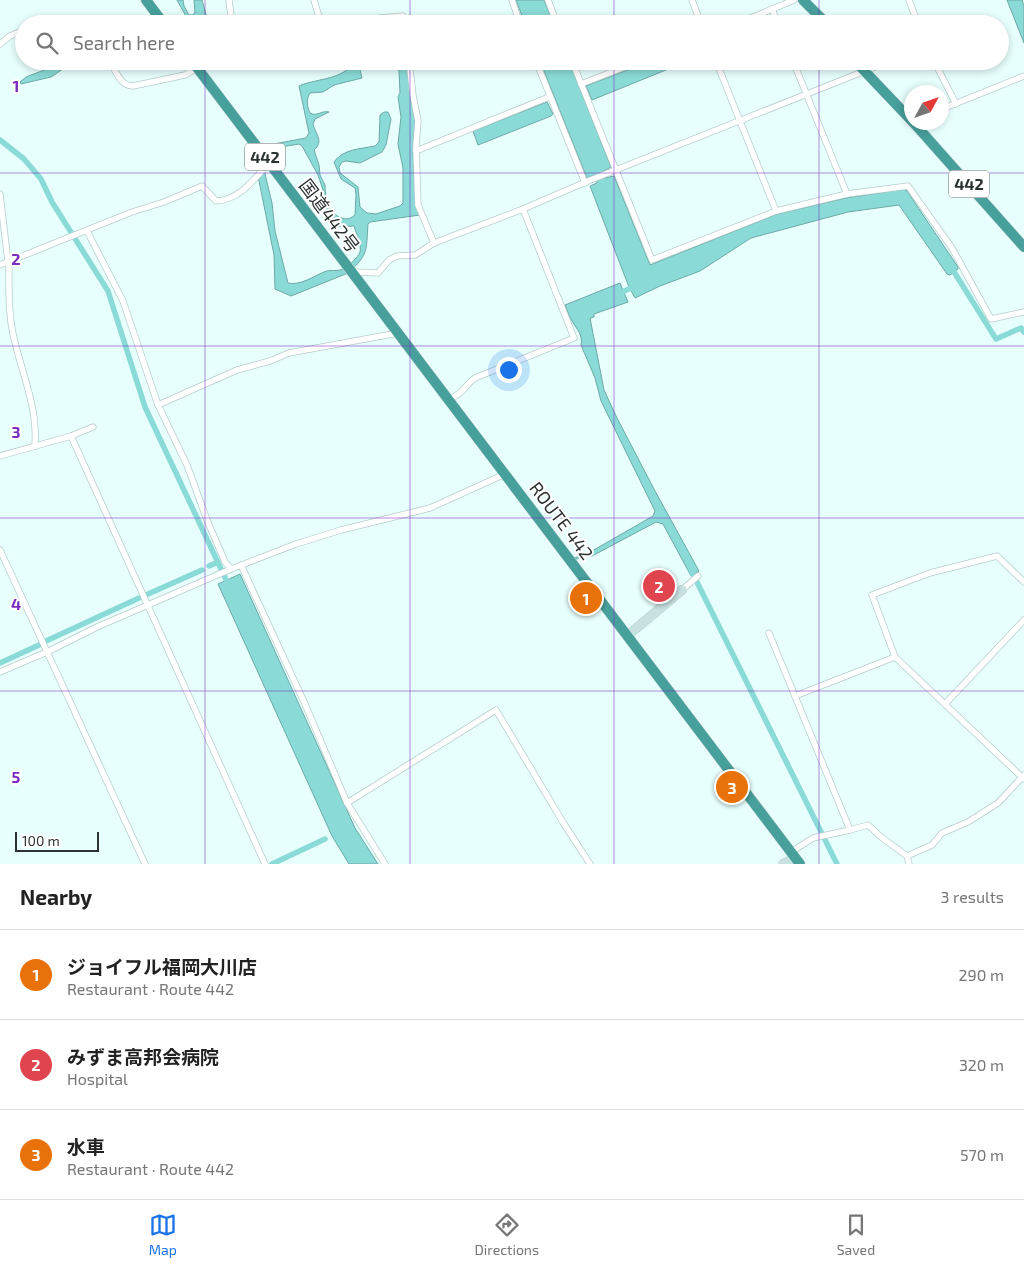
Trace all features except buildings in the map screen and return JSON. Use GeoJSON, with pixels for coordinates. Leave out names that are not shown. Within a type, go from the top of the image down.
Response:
{"type":"FeatureCollection","features":[{"type":"Feature","properties":{"kind":"highway"},"geometry":{"type":"LineString","coordinates":[[146,0],[157,15]]}},
{"type":"Feature","properties":{"kind":"highway"},"geometry":{"type":"LineString","coordinates":[[795,0],[809,15]]}},
{"type":"Feature","properties":{"kind":"highway"},"geometry":{"type":"LineString","coordinates":[[804,0],[818,15]]}},
{"type":"Feature","properties":{"kind":"highway","name":"国道442号"},"geometry":{"type":"LineString","coordinates":[[198,70],[352,274]]}},
{"type":"Feature","properties":{"kind":"highway","name":"442"},"geometry":{"type":"LineString","coordinates":[[869,70],[904,104]]}},
{"type":"Feature","properties":{"kind":"highway","name":"442"},"geometry":{"type":"LineString","coordinates":[[869,70],[904,112]]}},
{"type":"Feature","properties":{"kind":"highway","name":"442"},"geometry":{"type":"LineString","coordinates":[[919,130],[1024,247]]}},
{"type":"Feature","properties":{"kind":"highway","name":"442"},"geometry":{"type":"LineString","coordinates":[[928,130],[1024,238]]}},
{"type":"Feature","properties":{"kind":"highway","name":"ROUTE 442"},"geometry":{"type":"LineString","coordinates":[[352,274],[795,858]]}},
{"type":"Feature","properties":{"kind":"street"},"geometry":{"type":"LineString","coordinates":[[229,0],[231,15]]}},
{"type":"Feature","properties":{"kind":"street"},"geometry":{"type":"LineString","coordinates":[[314,0],[318,15]]}},
{"type":"Feature","properties":{"kind":"street"},"geometry":{"type":"LineString","coordinates":[[512,0],[517,15]]}},
{"type":"Feature","properties":{"kind":"street"},"geometry":{"type":"LineString","coordinates":[[548,0],[554,15]]}},
{"type":"Feature","properties":{"kind":"street"},"geometry":{"type":"LineString","coordinates":[[692,0],[698,15]]}},
{"type":"Feature","properties":{"kind":"street"},"geometry":{"type":"LineString","coordinates":[[758,15],[795,0]]}},
{"type":"Feature","properties":{"kind":"street"},"geometry":{"type":"LineString","coordinates":[[909,0],[915,15]]}},
{"type":"Feature","properties":{"kind":"street"},"geometry":{"type":"LineString","coordinates":[[772,9],[774,15]]}},
{"type":"Feature","properties":{"kind":"street"},"geometry":{"type":"LineString","coordinates":[[0,44],[15,34]]}},
{"type":"Feature","properties":{"kind":"street"},"geometry":{"type":"LineString","coordinates":[[115,70],[122,82],[128,86],[185,75],[190,70]]}},
{"type":"Feature","properties":{"kind":"street"},"geometry":{"type":"LineString","coordinates":[[410,70],[418,121],[416,151],[418,205],[434,243]]}},
{"type":"Feature","properties":{"kind":"street"},"geometry":{"type":"LineString","coordinates":[[540,70],[586,182]]}},
{"type":"Feature","properties":{"kind":"street"},"geometry":{"type":"LineString","coordinates":[[576,70],[614,171],[652,260],[776,211],[847,194],[908,186],[952,248],[991,320],[1024,312]]}},
{"type":"Feature","properties":{"kind":"street"},"geometry":{"type":"LineString","coordinates":[[581,84],[617,70]]}},
{"type":"Feature","properties":{"kind":"street"},"geometry":{"type":"LineString","coordinates":[[720,70],[776,211]]}},
{"type":"Feature","properties":{"kind":"street"},"geometry":{"type":"LineString","coordinates":[[797,70],[847,194]]}},
{"type":"Feature","properties":{"kind":"street"},"geometry":{"type":"LineString","coordinates":[[352,274],[357,272],[378,273],[389,260],[397,256],[415,255],[434,243],[807,95],[860,70]]}},
{"type":"Feature","properties":{"kind":"street"},"geometry":{"type":"LineString","coordinates":[[939,70],[956,104]]}},
{"type":"Feature","properties":{"kind":"street"},"geometry":{"type":"LineString","coordinates":[[949,106],[1024,76]]}},
{"type":"Feature","properties":{"kind":"street"},"geometry":{"type":"LineString","coordinates":[[416,151],[550,97]]}},
{"type":"Feature","properties":{"kind":"street"},"geometry":{"type":"LineString","coordinates":[[0,265],[66,237],[87,231],[202,186],[216,200],[234,198],[252,183],[269,163]]}},
{"type":"Feature","properties":{"kind":"street"},"geometry":{"type":"LineString","coordinates":[[0,194],[9,261],[10,308],[13,333],[34,408],[35,446]]}},
{"type":"Feature","properties":{"kind":"street"},"geometry":{"type":"LineString","coordinates":[[448,399],[459,395],[470,381],[475,378],[574,338],[523,209]]}},
{"type":"Feature","properties":{"kind":"street"},"geometry":{"type":"LineString","coordinates":[[87,231],[123,301],[158,406],[187,465],[207,520],[230,570]]}},
{"type":"Feature","properties":{"kind":"street"},"geometry":{"type":"LineString","coordinates":[[158,406],[237,370],[270,361],[289,353],[398,333]]}},
{"type":"Feature","properties":{"kind":"street"},"geometry":{"type":"LineString","coordinates":[[0,456],[71,436],[93,427]]}},
{"type":"Feature","properties":{"kind":"street"},"geometry":{"type":"LineString","coordinates":[[71,436],[264,864]]}},
{"type":"Feature","properties":{"kind":"street"},"geometry":{"type":"LineString","coordinates":[[0,672],[47,652],[97,627],[241,565],[292,546],[364,523],[430,508],[505,474]]}},
{"type":"Feature","properties":{"kind":"street"},"geometry":{"type":"LineString","coordinates":[[0,550],[145,864]]}},
{"type":"Feature","properties":{"kind":"street"},"geometry":{"type":"LineString","coordinates":[[908,856],[932,846],[942,833],[968,822],[998,803],[1023,777],[895,657],[872,595],[930,573],[997,556],[1024,582]]}},
{"type":"Feature","properties":{"kind":"street"},"geometry":{"type":"LineString","coordinates":[[241,565],[305,704],[347,803],[385,864]]}},
{"type":"Feature","properties":{"kind":"street"},"geometry":{"type":"LineString","coordinates":[[627,636],[698,576]]}},
{"type":"Feature","properties":{"kind":"street"},"geometry":{"type":"LineString","coordinates":[[945,704],[1024,620]]}},
{"type":"Feature","properties":{"kind":"street"},"geometry":{"type":"LineString","coordinates":[[769,634],[850,830]]}},
{"type":"Feature","properties":{"kind":"street"},"geometry":{"type":"LineString","coordinates":[[795,696],[895,657]]}},
{"type":"Feature","properties":{"kind":"street"},"geometry":{"type":"LineString","coordinates":[[347,803],[496,710],[590,864]]}},
{"type":"Feature","properties":{"kind":"street"},"geometry":{"type":"LineString","coordinates":[[783,864],[795,858],[813,838],[868,825],[881,837],[908,856],[909,864]]}},
{"type":"Feature","properties":{"kind":"water"},"geometry":{"type":"Polygon","coordinates":[[[177,0],[183,0],[189,15],[185,15],[177,0]]]}},
{"type":"Feature","properties":{"kind":"water"},"geometry":{"type":"Polygon","coordinates":[[[194,0],[202,0],[206,15],[193,15],[195,12],[194,0]]]}},
{"type":"Feature","properties":{"kind":"water"},"geometry":{"type":"Polygon","coordinates":[[[516,0],[544,0],[550,15],[522,15],[516,0]]]}},
{"type":"Feature","properties":{"kind":"water"},"geometry":{"type":"Polygon","coordinates":[[[1007,0],[1022,0],[1024,6],[1024,43],[1007,0]]]}},
{"type":"Feature","properties":{"kind":"water"},"geometry":{"type":"Polygon","coordinates":[[[44,70],[62,70],[51,77],[21,84],[20,82],[26,77],[44,70]]]}},
{"type":"Feature","properties":{"kind":"water"},"geometry":{"type":"Polygon","coordinates":[[[347,70],[360,70],[362,78],[334,85],[323,92],[310,93],[308,98],[310,113],[329,112],[315,119],[313,124],[319,141],[314,150],[320,175],[325,185],[326,206],[339,217],[347,219],[355,215],[355,188],[341,179],[334,162],[342,154],[375,146],[379,142],[380,115],[384,112],[388,112],[391,119],[386,145],[382,152],[360,163],[342,162],[339,167],[340,173],[358,187],[360,207],[367,213],[376,214],[400,206],[403,203],[403,168],[398,144],[401,117],[398,97],[400,93],[399,70],[407,70],[415,121],[413,152],[415,188],[420,215],[370,222],[368,224],[365,252],[360,261],[348,273],[291,296],[275,289],[274,255],[258,176],[264,170],[272,203],[275,231],[288,283],[293,284],[307,280],[326,271],[343,269],[357,257],[360,252],[360,246],[354,226],[332,227],[329,216],[322,204],[323,190],[318,175],[302,146],[299,144],[270,151],[267,148],[268,145],[306,138],[309,133],[299,86],[341,74],[347,70]]]}},
{"type":"Feature","properties":{"kind":"water"},"geometry":{"type":"Polygon","coordinates":[[[544,70],[573,70],[611,167],[602,172],[605,178],[614,176],[650,265],[777,214],[846,198],[904,189],[958,269],[950,275],[947,274],[899,205],[848,212],[751,238],[700,271],[635,298],[590,186],[597,183],[595,175],[587,178],[544,70]]]}},
{"type":"Feature","properties":{"kind":"water"},"geometry":{"type":"Polygon","coordinates":[[[628,70],[666,70],[592,100],[586,86],[628,70]]]}},
{"type":"Feature","properties":{"kind":"water"},"geometry":{"type":"Polygon","coordinates":[[[547,102],[553,114],[551,116],[478,145],[473,131],[547,102]]]}},
{"type":"Feature","properties":{"kind":"water"},"geometry":{"type":"Polygon","coordinates":[[[620,283],[628,302],[594,314],[594,317],[590,318],[604,390],[655,491],[699,571],[691,576],[663,524],[656,522],[592,556],[574,560],[574,558],[592,551],[653,516],[655,511],[601,401],[595,378],[581,345],[580,335],[565,305],[620,283]]]}},
{"type":"Feature","properties":{"kind":"water"},"geometry":{"type":"Polygon","coordinates":[[[240,574],[355,828],[378,864],[349,864],[332,836],[218,584],[240,574]]]}},
{"type":"Feature","properties":{"kind":"waterway"},"geometry":{"type":"LineString","coordinates":[[0,140],[24,159],[41,179],[52,202],[108,291],[145,407],[229,586]]}},
{"type":"Feature","properties":{"kind":"waterway"},"geometry":{"type":"LineString","coordinates":[[951,267],[996,339],[1021,328],[1024,332]]}},
{"type":"Feature","properties":{"kind":"waterway"},"geometry":{"type":"LineString","coordinates":[[617,294],[636,286]]}},
{"type":"Feature","properties":{"kind":"waterway"},"geometry":{"type":"LineString","coordinates":[[209,566],[218,562]]}},
{"type":"Feature","properties":{"kind":"waterway"},"geometry":{"type":"LineString","coordinates":[[690,568],[837,864]]}},
{"type":"Feature","properties":{"kind":"waterway"},"geometry":{"type":"LineString","coordinates":[[148,594],[202,570]]}},
{"type":"Feature","properties":{"kind":"waterway"},"geometry":{"type":"LineString","coordinates":[[46,641],[139,598]]}},
{"type":"Feature","properties":{"kind":"waterway"},"geometry":{"type":"LineString","coordinates":[[0,663],[39,645]]}},
{"type":"Feature","properties":{"kind":"waterway"},"geometry":{"type":"LineString","coordinates":[[272,864],[325,839]]}},
{"type":"Feature","properties":{"kind":"place","name":"みずま高邦会病院"},"geometry":{"type":"Point","coordinates":[659,586]}},
{"type":"Feature","properties":{"kind":"place","name":"ジョイフル福岡大川店"},"geometry":{"type":"Point","coordinates":[586,598]}},
{"type":"Feature","properties":{"kind":"place","name":"水車"},"geometry":{"type":"Point","coordinates":[732,787]}}]}
